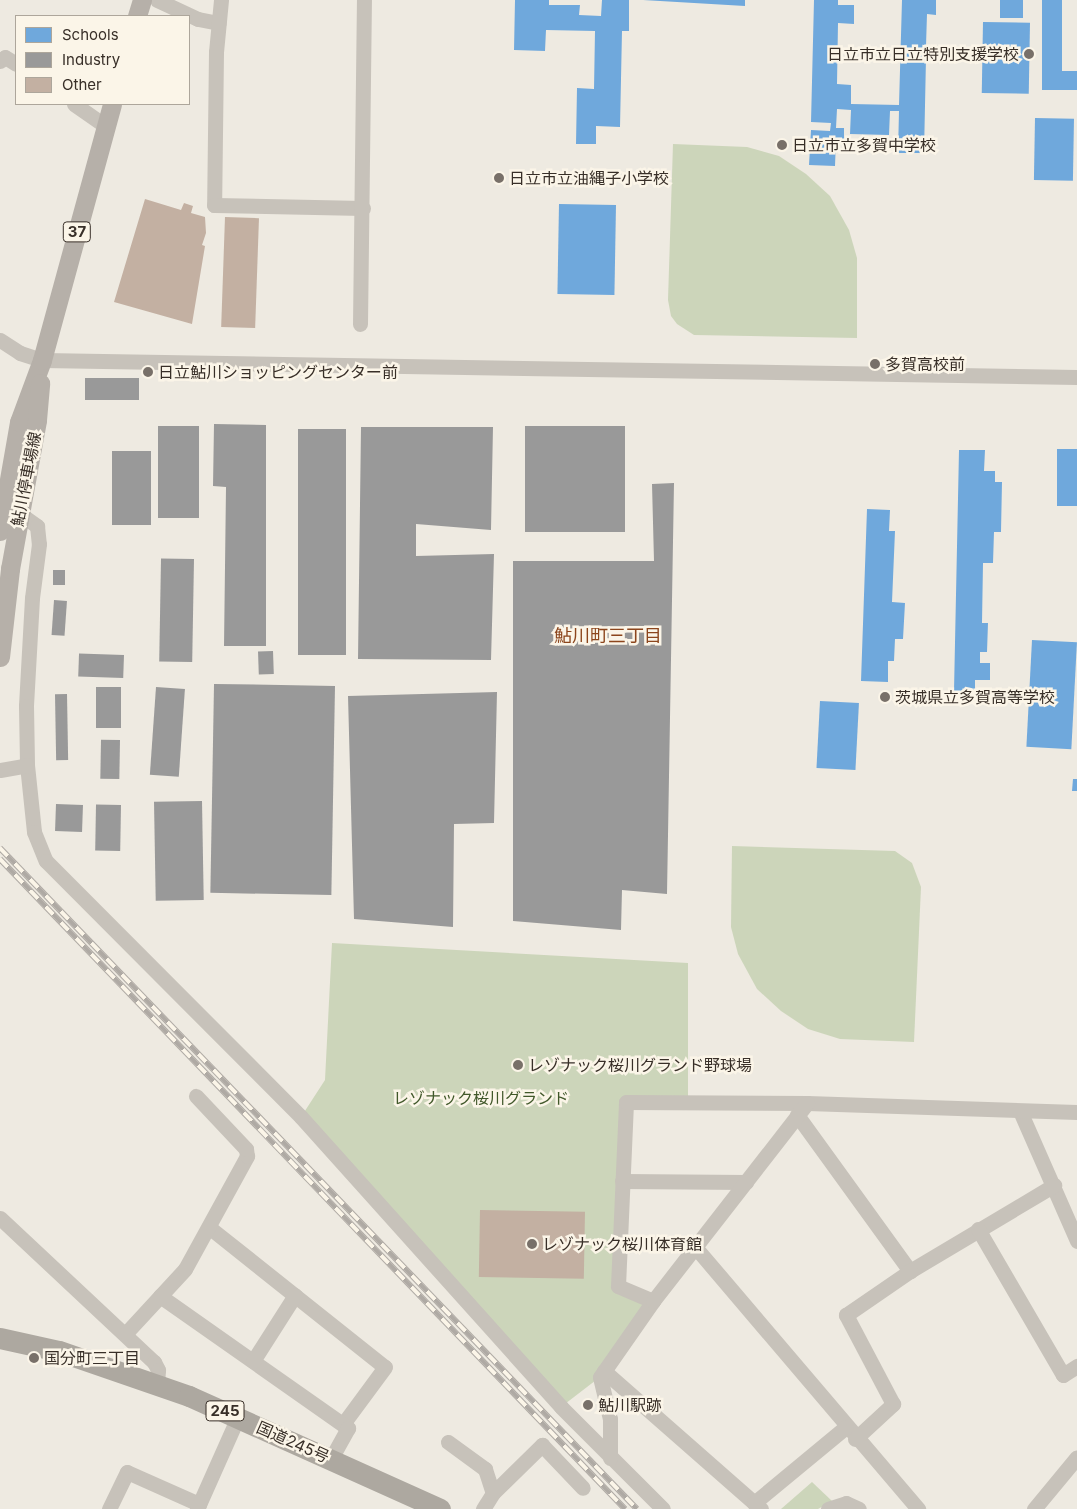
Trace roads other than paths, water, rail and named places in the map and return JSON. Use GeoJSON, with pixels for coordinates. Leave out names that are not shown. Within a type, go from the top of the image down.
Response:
{"type":"FeatureCollection","features":[{"type":"Feature","properties":{"kind":"highway","name":"国道245号"},"geometry":{"type":"LineString","coordinates":[[0,1338],[59,1351],[157,1384],[331,1458],[440,1509]]}},
{"type":"Feature","properties":{"kind":"main road"},"geometry":{"type":"LineString","coordinates":[[137,15],[142,0]]}},
{"type":"Feature","properties":{"kind":"main road","name":"鮎川停車場線"},"geometry":{"type":"LineString","coordinates":[[0,531],[5,472],[19,422],[42,360],[112,105]]}},
{"type":"Feature","properties":{"kind":"main road","name":"鮎川停車場線"},"geometry":{"type":"LineString","coordinates":[[0,657],[10,569],[37,420],[42,360]]}},
{"type":"Feature","properties":{"kind":"street"},"geometry":{"type":"LineString","coordinates":[[157,0],[185,5],[198,20],[219,24]]}},
{"type":"Feature","properties":{"kind":"street"},"geometry":{"type":"LineString","coordinates":[[221,0],[214,205],[362,208]]}},
{"type":"Feature","properties":{"kind":"street"},"geometry":{"type":"LineString","coordinates":[[360,324],[364,0]]}},
{"type":"Feature","properties":{"kind":"street"},"geometry":{"type":"LineString","coordinates":[[0,61],[5,58],[15,63]]}},
{"type":"Feature","properties":{"kind":"street"},"geometry":{"type":"LineString","coordinates":[[75,105],[106,126]]}},
{"type":"Feature","properties":{"kind":"street"},"geometry":{"type":"LineString","coordinates":[[0,340],[20,353],[42,360],[1077,377]]}},
{"type":"Feature","properties":{"kind":"street"},"geometry":{"type":"LineString","coordinates":[[20,514],[37,526],[39,544],[32,598],[26,706],[27,765],[34,832],[46,861],[301,1117],[610,1458],[663,1509]]}},
{"type":"Feature","properties":{"kind":"street"},"geometry":{"type":"LineString","coordinates":[[0,770],[27,765]]}},
{"type":"Feature","properties":{"kind":"street"},"geometry":{"type":"LineString","coordinates":[[126,1333],[185,1269],[210,1228],[247,1156],[246,1149],[196,1096]]}},
{"type":"Feature","properties":{"kind":"street"},"geometry":{"type":"LineString","coordinates":[[653,1301],[618,1286],[626,1102],[802,1109],[1077,1112]]}},
{"type":"Feature","properties":{"kind":"street"},"geometry":{"type":"LineString","coordinates":[[610,1458],[610,1419],[600,1377],[653,1301],[802,1109]]}},
{"type":"Feature","properties":{"kind":"street"},"geometry":{"type":"LineString","coordinates":[[802,1109],[910,1271]]}},
{"type":"Feature","properties":{"kind":"street"},"geometry":{"type":"LineString","coordinates":[[1020,1111],[1077,1241]]}},
{"type":"Feature","properties":{"kind":"street"},"geometry":{"type":"LineString","coordinates":[[622,1181],[746,1182]]}},
{"type":"Feature","properties":{"kind":"street"},"geometry":{"type":"LineString","coordinates":[[604,1371],[757,1506],[850,1433],[893,1404],[846,1316],[910,1271],[1054,1185]]}},
{"type":"Feature","properties":{"kind":"street"},"geometry":{"type":"LineString","coordinates":[[0,1218],[126,1333],[154,1362],[158,1370],[157,1384]]}},
{"type":"Feature","properties":{"kind":"street"},"geometry":{"type":"LineString","coordinates":[[210,1228],[385,1367],[342,1424]]}},
{"type":"Feature","properties":{"kind":"street"},"geometry":{"type":"LineString","coordinates":[[978,1230],[1063,1374],[1077,1366]]}},
{"type":"Feature","properties":{"kind":"street"},"geometry":{"type":"LineString","coordinates":[[696,1248],[850,1433],[918,1509]]}},
{"type":"Feature","properties":{"kind":"street"},"geometry":{"type":"LineString","coordinates":[[253,1361],[295,1295]]}},
{"type":"Feature","properties":{"kind":"street"},"geometry":{"type":"LineString","coordinates":[[160,1296],[348,1428],[331,1458]]}},
{"type":"Feature","properties":{"kind":"street"},"geometry":{"type":"LineString","coordinates":[[109,1509],[127,1472],[198,1507],[238,1417]]}},
{"type":"Feature","properties":{"kind":"street"},"geometry":{"type":"LineString","coordinates":[[448,1442],[485,1469],[493,1493]]}},
{"type":"Feature","properties":{"kind":"street"},"geometry":{"type":"LineString","coordinates":[[483,1509],[493,1493],[542,1445],[583,1488]]}},
{"type":"Feature","properties":{"kind":"street"},"geometry":{"type":"LineString","coordinates":[[1034,1509],[1077,1457]]}},
{"type":"Feature","properties":{"kind":"street"},"geometry":{"type":"LineString","coordinates":[[828,1509],[846,1503],[859,1509]]}},
{"type":"Feature","properties":{"kind":"railway"},"geometry":{"type":"LineString","coordinates":[[0,848],[637,1509]]}},
{"type":"Feature","properties":{"kind":"railway"},"geometry":{"type":"LineString","coordinates":[[0,859],[625,1509]]}},
{"type":"Feature","properties":{"kind":"place","name":"日立市立日立特別支援学校"},"geometry":{"type":"Point","coordinates":[1029,54]}},
{"type":"Feature","properties":{"kind":"place","name":"日立市立多賀中学校"},"geometry":{"type":"Point","coordinates":[782,145]}},
{"type":"Feature","properties":{"kind":"place","name":"日立市立油縄子小学校"},"geometry":{"type":"Point","coordinates":[499,178]}},
{"type":"Feature","properties":{"kind":"place","name":"多賀高校前"},"geometry":{"type":"Point","coordinates":[875,364]}},
{"type":"Feature","properties":{"kind":"place","name":"日立鮎川ショッピングセンター前"},"geometry":{"type":"Point","coordinates":[148,372]}},
{"type":"Feature","properties":{"kind":"place","name":"茨城県立多賀高等学校"},"geometry":{"type":"Point","coordinates":[885,697]}},
{"type":"Feature","properties":{"kind":"place","name":"レゾナック桜川グランド野球場"},"geometry":{"type":"Point","coordinates":[518,1065]}},
{"type":"Feature","properties":{"kind":"place","name":"レゾナック桜川体育館"},"geometry":{"type":"Point","coordinates":[532,1244]}},
{"type":"Feature","properties":{"kind":"place","name":"国分町三丁目"},"geometry":{"type":"Point","coordinates":[34,1358]}},
{"type":"Feature","properties":{"kind":"place","name":"鮎川駅跡"},"geometry":{"type":"Point","coordinates":[588,1405]}},
{"type":"Feature","properties":{"kind":"district","name":"鮎川町三丁目"},"geometry":{"type":"Point","coordinates":[608,636]}},
{"type":"Feature","properties":{"kind":"park label","name":"レゾナック桜川グランド"},"geometry":{"type":"Point","coordinates":[481,1098]}}]}
